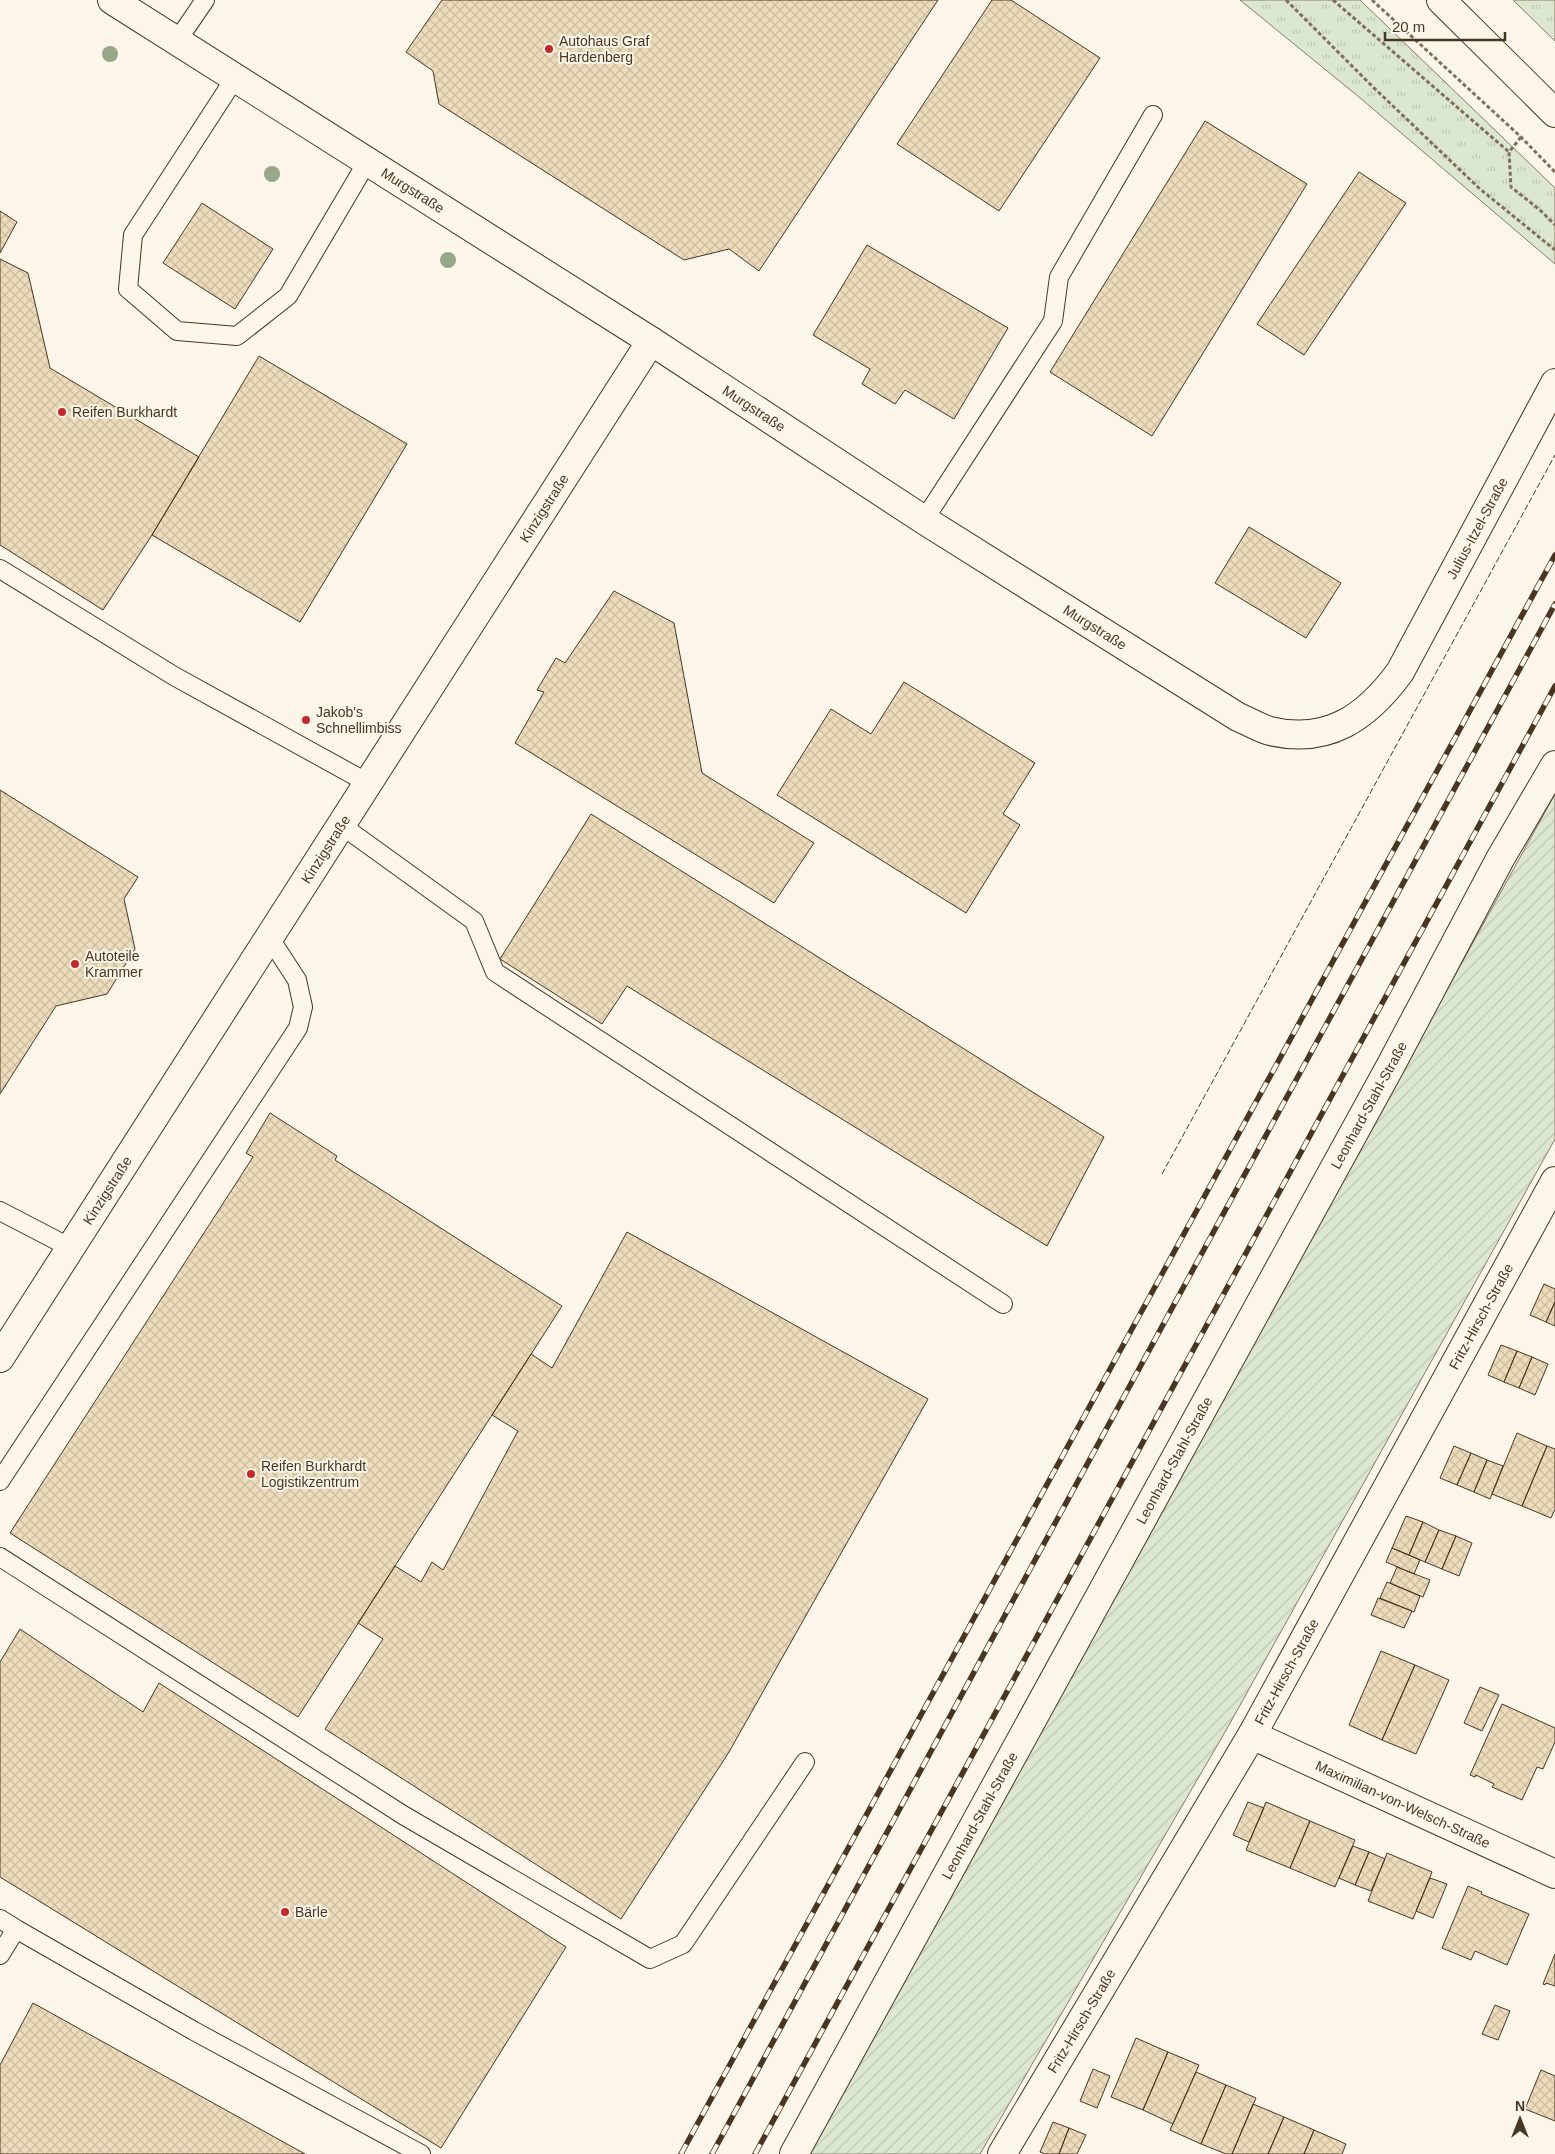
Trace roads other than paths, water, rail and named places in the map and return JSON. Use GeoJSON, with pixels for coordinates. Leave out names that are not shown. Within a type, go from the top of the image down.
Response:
{"type":"FeatureCollection","features":[{"type":"Feature","properties":{"kind":"street","name":"Murgstraße"},"geometry":{"type":"LineString","coordinates":[[112,0],[650,341],[924,520],[1238,717],[1268,730],[1293,735],[1321,732],[1346,724],[1370,708],[1386,692],[1400,672]]}},
{"type":"Feature","properties":{"kind":"street"},"geometry":{"type":"LineString","coordinates":[[1441,0],[1555,113]]}},
{"type":"Feature","properties":{"kind":"street","name":"Kinzigstraße"},"geometry":{"type":"LineString","coordinates":[[0,1358],[650,341]]}},
{"type":"Feature","properties":{"kind":"street","name":"Julius-Itzel-Straße"},"geometry":{"type":"LineString","coordinates":[[1400,672],[1555,383]]}},
{"type":"Feature","properties":{"kind":"street","name":"Leonhard-Stahl-Straße"},"geometry":{"type":"LineString","coordinates":[[794,2154],[1386,1074],[1500,859],[1555,766]]}},
{"type":"Feature","properties":{"kind":"street","name":"Fritz-Hirsch-Straße"},"geometry":{"type":"LineString","coordinates":[[1002,2154],[1252,1735],[1555,1181]]}},
{"type":"Feature","properties":{"kind":"street","name":"Maximilian-von-Welsch-Straße"},"geometry":{"type":"LineString","coordinates":[[1252,1735],[1555,1874]]}},
{"type":"Feature","properties":{"kind":"lane"},"geometry":{"type":"LineString","coordinates":[[177,41],[205,0]]}},
{"type":"Feature","properties":{"kind":"lane"},"geometry":{"type":"LineString","coordinates":[[235,78],[133,235],[128,289],[177,331],[237,336],[288,296],[367,162]]}},
{"type":"Feature","properties":{"kind":"lane"},"geometry":{"type":"LineString","coordinates":[[924,520],[1053,321],[1059,277],[1153,115]]}},
{"type":"Feature","properties":{"kind":"lane"},"geometry":{"type":"LineString","coordinates":[[0,569],[174,676],[368,783]]}},
{"type":"Feature","properties":{"kind":"lane"},"geometry":{"type":"LineString","coordinates":[[341,825],[474,921],[495,972],[1003,1304]]}},
{"type":"Feature","properties":{"kind":"lane"},"geometry":{"type":"LineString","coordinates":[[0,1481],[298,1028],[303,1007],[297,980],[269,937]]}},
{"type":"Feature","properties":{"kind":"lane"},"geometry":{"type":"LineString","coordinates":[[0,1211],[70,1248]]}},
{"type":"Feature","properties":{"kind":"lane"},"geometry":{"type":"LineString","coordinates":[[0,1557],[403,1815],[650,1959],[683,1944],[805,1762]]}},
{"type":"Feature","properties":{"kind":"lane"},"geometry":{"type":"LineString","coordinates":[[0,1919],[194,2031],[421,2154]]}},
{"type":"Feature","properties":{"kind":"lane"},"geometry":{"type":"LineString","coordinates":[[0,1955],[16,1929]]}},
{"type":"Feature","properties":{"kind":"railway"},"geometry":{"type":"LineString","coordinates":[[681,2154],[1555,555]]}},
{"type":"Feature","properties":{"kind":"railway"},"geometry":{"type":"LineString","coordinates":[[712,2154],[1555,604]]}},
{"type":"Feature","properties":{"kind":"railway"},"geometry":{"type":"LineString","coordinates":[[755,2154],[1555,686]]}},
{"type":"Feature","properties":{"kind":"place","name":"Autohaus Graf Hardenberg"},"geometry":{"type":"Point","coordinates":[549,49]}},
{"type":"Feature","properties":{"kind":"place","name":"Reifen Burkhardt"},"geometry":{"type":"Point","coordinates":[62,412]}},
{"type":"Feature","properties":{"kind":"place","name":"Jakob's Schnellimbiss"},"geometry":{"type":"Point","coordinates":[306,720]}},
{"type":"Feature","properties":{"kind":"place","name":"Autoteile Krammer"},"geometry":{"type":"Point","coordinates":[75,964]}},
{"type":"Feature","properties":{"kind":"place","name":"Reifen Burkhardt Logistikzentrum"},"geometry":{"type":"Point","coordinates":[251,1474]}},
{"type":"Feature","properties":{"kind":"place","name":"Bärle"},"geometry":{"type":"Point","coordinates":[285,1912]}}]}
